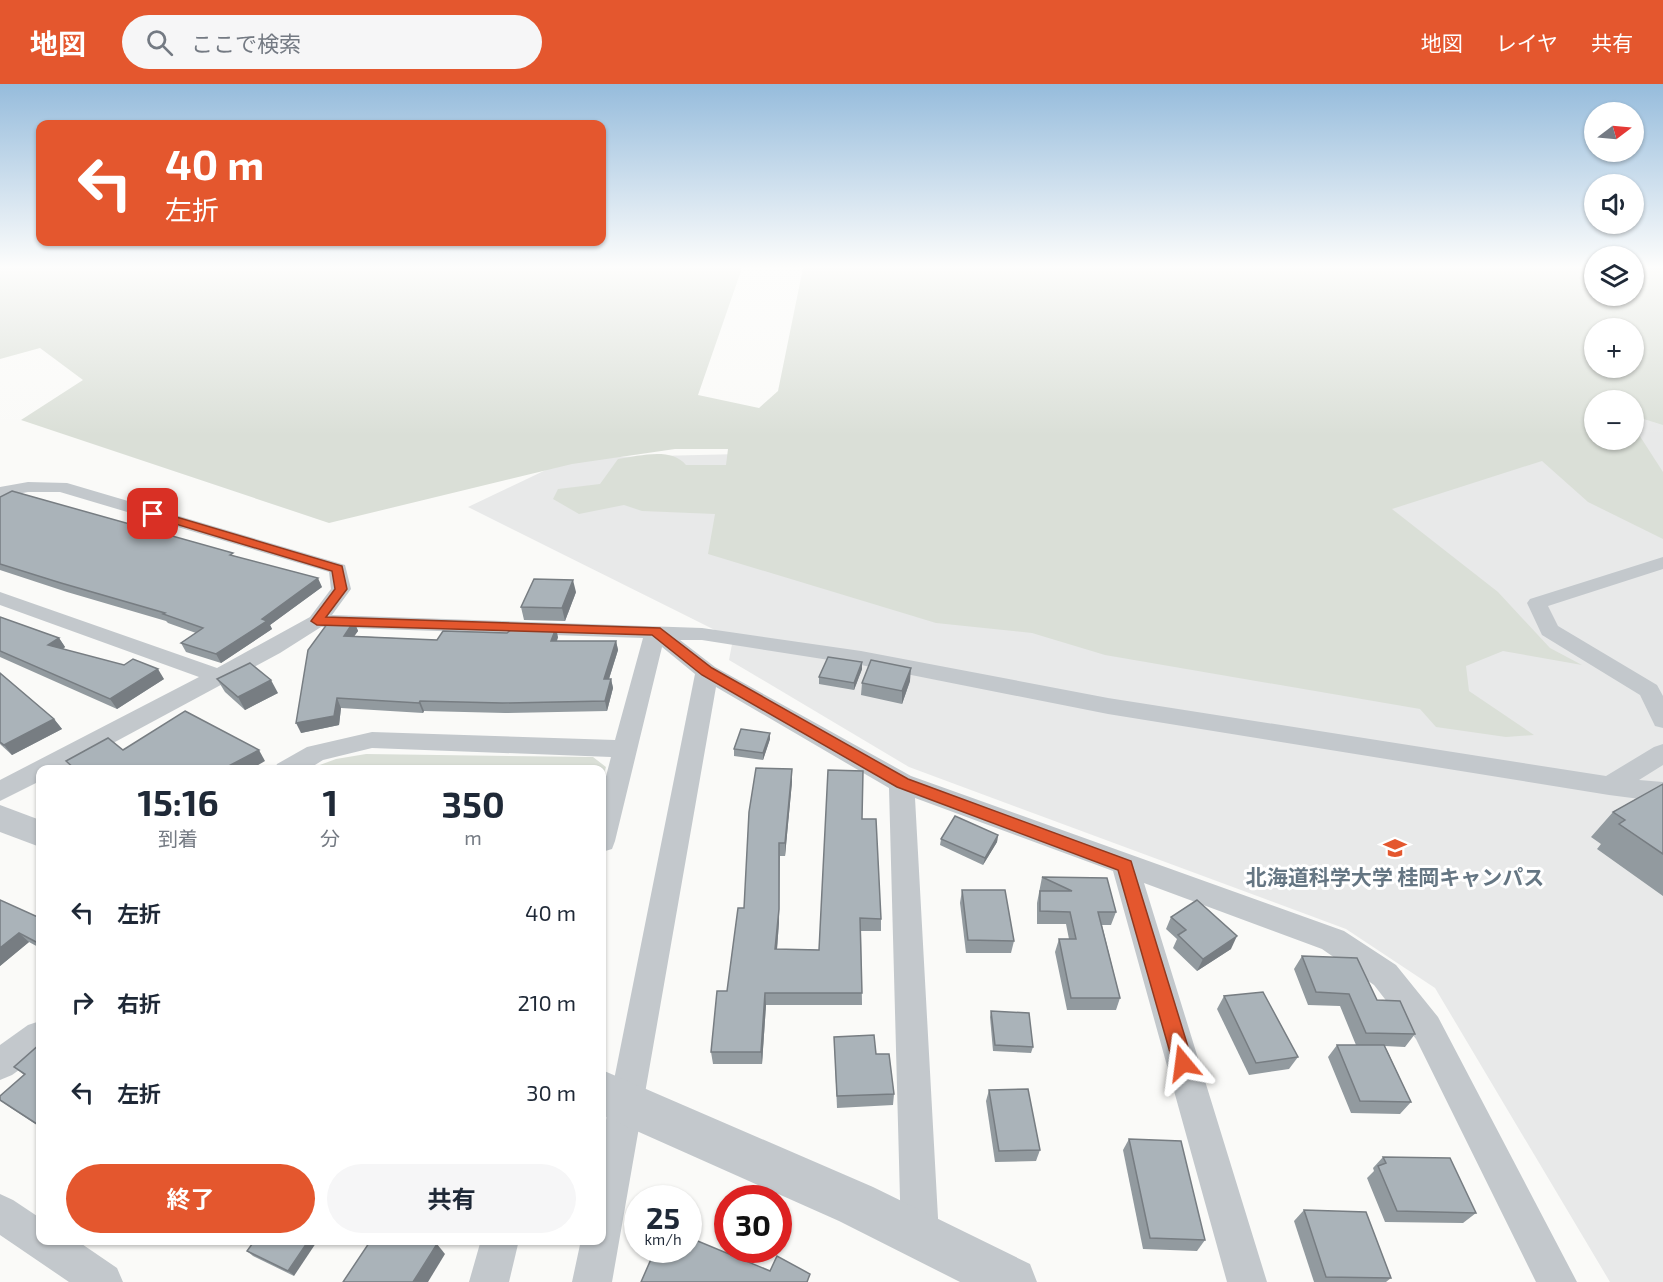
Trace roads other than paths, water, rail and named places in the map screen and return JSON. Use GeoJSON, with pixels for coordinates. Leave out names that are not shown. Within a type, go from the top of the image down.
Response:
{"type":"FeatureCollection","features":[{"type":"Feature","properties":{"kind":"street"},"geometry":{"type":"LineString","coordinates":[[0,492],[28,487],[61,487],[338,569],[341,589],[317,621],[219,676],[50,765]]}},
{"type":"Feature","properties":{"kind":"street"},"geometry":{"type":"LineString","coordinates":[[1663,563],[1537,603],[1549,630],[1649,690],[1663,720]]}},
{"type":"Feature","properties":{"kind":"street"},"geometry":{"type":"LineString","coordinates":[[0,598],[219,676]]}},
{"type":"Feature","properties":{"kind":"street"},"geometry":{"type":"LineString","coordinates":[[317,621],[702,634],[861,658],[1108,705],[1609,786],[1663,792]]}},
{"type":"Feature","properties":{"kind":"street"},"geometry":{"type":"LineString","coordinates":[[655,631],[707,672],[902,783],[1333,940],[1385,975],[1427,1028],[1557,1282]]}},
{"type":"Feature","properties":{"kind":"street"},"geometry":{"type":"LineString","coordinates":[[606,825],[655,631]]}},
{"type":"Feature","properties":{"kind":"street"},"geometry":{"type":"LineString","coordinates":[[606,1187],[614,1098],[707,672]]}},
{"type":"Feature","properties":{"kind":"street"},"geometry":{"type":"LineString","coordinates":[[295,765],[316,753],[372,740],[625,749]]}},
{"type":"Feature","properties":{"kind":"street"},"geometry":{"type":"LineString","coordinates":[[1609,786],[1663,753]]}},
{"type":"Feature","properties":{"kind":"street"},"geometry":{"type":"LineString","coordinates":[[0,791],[36,773]]}},
{"type":"Feature","properties":{"kind":"street"},"geometry":{"type":"LineString","coordinates":[[902,783],[920,1236]]}},
{"type":"Feature","properties":{"kind":"street"},"geometry":{"type":"LineString","coordinates":[[0,818],[36,832]]}},
{"type":"Feature","properties":{"kind":"street"},"geometry":{"type":"LineString","coordinates":[[1125,865],[1247,1282]]}},
{"type":"Feature","properties":{"kind":"street"},"geometry":{"type":"LineString","coordinates":[[0,1064],[36,1039]]}},
{"type":"Feature","properties":{"kind":"street"},"geometry":{"type":"LineString","coordinates":[[614,1098],[856,1204],[1012,1282]]}},
{"type":"Feature","properties":{"kind":"street"},"geometry":{"type":"LineString","coordinates":[[0,1213],[36,1237]]}},
{"type":"Feature","properties":{"kind":"street"},"geometry":{"type":"LineString","coordinates":[[47,1245],[88,1279]]}},
{"type":"Feature","properties":{"kind":"street"},"geometry":{"type":"LineString","coordinates":[[489,1282],[499,1245]]}},
{"type":"Feature","properties":{"kind":"street"},"geometry":{"type":"LineString","coordinates":[[592,1282],[599,1245]]}},
{"type":"Feature","properties":{"kind":"place","name":"北海道科学大学 桂岡キャンパス"},"geometry":{"type":"Point","coordinates":[1395,848]}}]}
